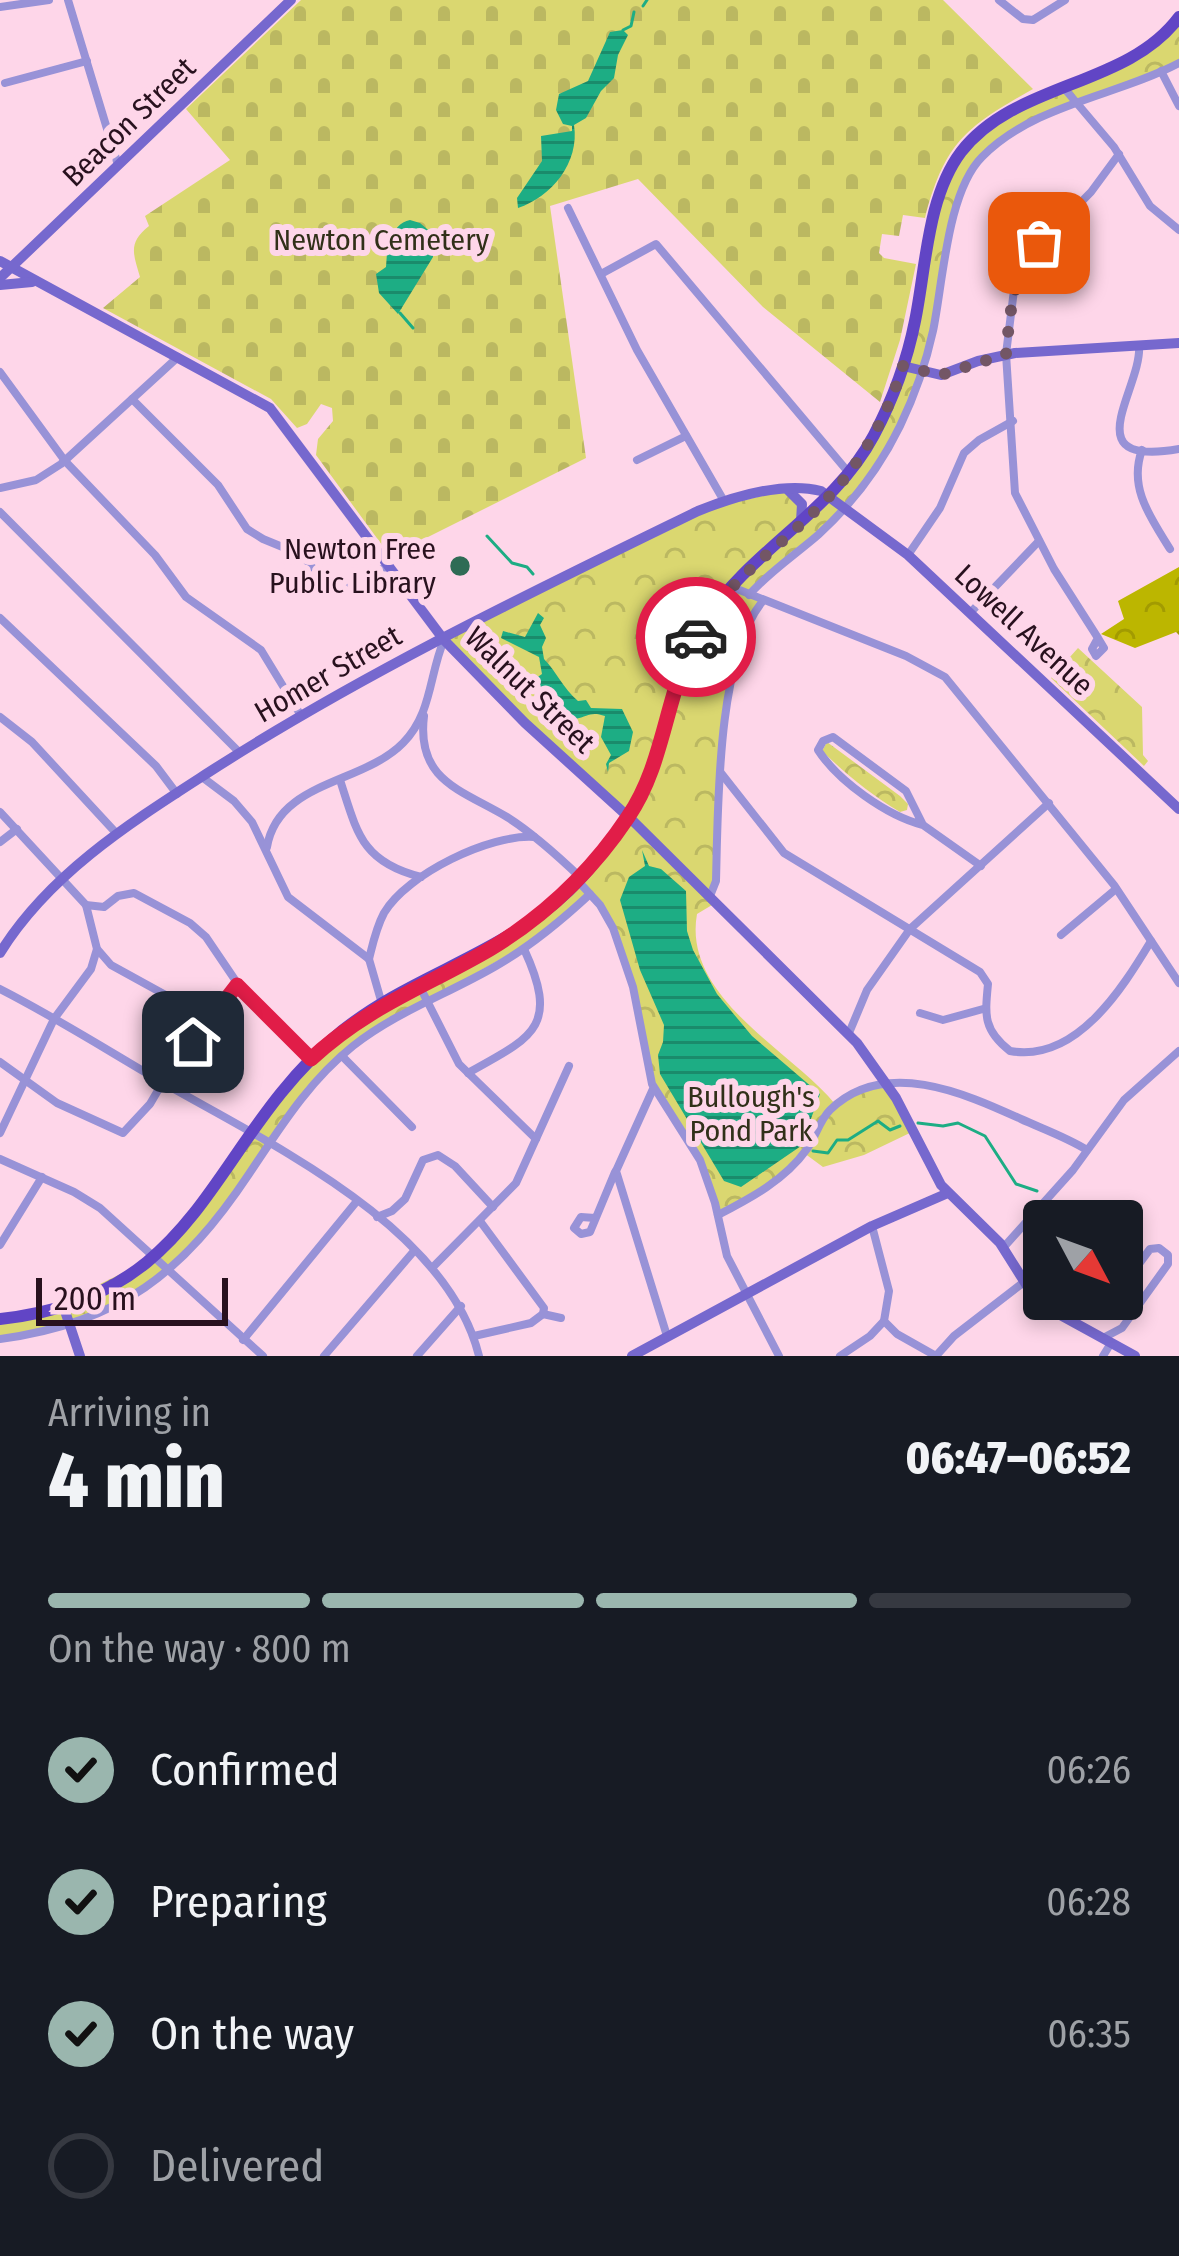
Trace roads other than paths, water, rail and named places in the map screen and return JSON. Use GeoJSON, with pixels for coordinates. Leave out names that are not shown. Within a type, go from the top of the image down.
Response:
{"type":"FeatureCollection","features":[{"type":"Feature","properties":{"kind":"main road"},"geometry":{"type":"LineString","coordinates":[[0,1319],[64,1308],[116,1286],[153,1258],[201,1206],[311,1059],[382,1004],[513,934],[580,879],[629,817],[653,766],[691,646],[731,586],[827,498],[880,424],[903,366],[939,203],[957,158],[983,131],[1064,86],[1139,54],[1178,22]]}},
{"type":"Feature","properties":{"kind":"street"},"geometry":{"type":"LineString","coordinates":[[0,7],[49,0]]}},
{"type":"Feature","properties":{"kind":"street"},"geometry":{"type":"LineString","coordinates":[[68,0],[118,165]]}},
{"type":"Feature","properties":{"kind":"street","name":"Beacon Street"},"geometry":{"type":"LineString","coordinates":[[35,244],[291,0]]}},
{"type":"Feature","properties":{"kind":"street"},"geometry":{"type":"LineString","coordinates":[[999,0],[1028,20],[1065,0]]}},
{"type":"Feature","properties":{"kind":"street"},"geometry":{"type":"LineString","coordinates":[[5,83],[87,61]]}},
{"type":"Feature","properties":{"kind":"street"},"geometry":{"type":"LineString","coordinates":[[749,595],[843,509],[896,435],[932,336],[955,220],[972,170],[1004,140],[1074,102],[1179,63]]}},
{"type":"Feature","properties":{"kind":"street"},"geometry":{"type":"LineString","coordinates":[[1161,71],[1179,106]]}},
{"type":"Feature","properties":{"kind":"street"},"geometry":{"type":"LineString","coordinates":[[1064,86],[1119,154],[1150,206],[1178,228]]}},
{"type":"Feature","properties":{"kind":"street"},"geometry":{"type":"LineString","coordinates":[[1098,638],[1015,493],[1006,354],[1014,290],[1029,256],[1091,192],[1119,154]]}},
{"type":"Feature","properties":{"kind":"street"},"geometry":{"type":"LineString","coordinates":[[568,208],[637,350],[724,501]]}},
{"type":"Feature","properties":{"kind":"street"},"geometry":{"type":"LineString","coordinates":[[35,244],[31,264],[39,282],[0,282],[4,261],[35,244]]}},
{"type":"Feature","properties":{"kind":"street"},"geometry":{"type":"LineString","coordinates":[[601,274],[656,244],[849,473]]}},
{"type":"Feature","properties":{"kind":"street","name":"Walnut Street"},"geometry":{"type":"LineString","coordinates":[[4,261],[270,408],[444,640],[525,724],[629,817],[849,1034],[888,1085],[948,1193],[1003,1248],[1023,1280]]}},
{"type":"Feature","properties":{"kind":"street"},"geometry":{"type":"LineString","coordinates":[[903,366],[941,375],[1006,354],[1179,343]]}},
{"type":"Feature","properties":{"kind":"street"},"geometry":{"type":"LineString","coordinates":[[1139,345],[1138,369],[1121,405],[1124,442],[1142,450],[1179,449]]}},
{"type":"Feature","properties":{"kind":"street"},"geometry":{"type":"LineString","coordinates":[[0,488],[36,480],[65,461],[178,356]]}},
{"type":"Feature","properties":{"kind":"street"},"geometry":{"type":"LineString","coordinates":[[0,372],[65,461],[155,555],[186,597],[261,650],[300,714]]}},
{"type":"Feature","properties":{"kind":"street"},"geometry":{"type":"LineString","coordinates":[[132,399],[218,485],[247,529],[302,554],[332,590],[347,588],[389,565]]}},
{"type":"Feature","properties":{"kind":"street"},"geometry":{"type":"LineString","coordinates":[[908,555],[940,508],[964,453],[1012,421]]}},
{"type":"Feature","properties":{"kind":"street"},"geometry":{"type":"LineString","coordinates":[[637,460],[686,436]]}},
{"type":"Feature","properties":{"kind":"street"},"geometry":{"type":"LineString","coordinates":[[1142,450],[1136,472],[1142,501],[1170,549]]}},
{"type":"Feature","properties":{"kind":"street"},"geometry":{"type":"LineString","coordinates":[[792,489],[802,504],[800,524]]}},
{"type":"Feature","properties":{"kind":"street","name":"Homer Street"},"geometry":{"type":"LineString","coordinates":[[0,952],[63,879],[117,834],[300,714],[406,655],[724,501],[792,489],[827,498]]}},
{"type":"Feature","properties":{"kind":"street","name":"Lowell Avenue"},"geometry":{"type":"LineString","coordinates":[[827,498],[908,555],[1179,808]]}},
{"type":"Feature","properties":{"kind":"street"},"geometry":{"type":"LineString","coordinates":[[1,515],[240,753]]}},
{"type":"Feature","properties":{"kind":"street"},"geometry":{"type":"LineString","coordinates":[[970,613],[1039,541]]}},
{"type":"Feature","properties":{"kind":"street"},"geometry":{"type":"LineString","coordinates":[[731,586],[906,656],[945,677],[1116,889],[1179,983]]}},
{"type":"Feature","properties":{"kind":"street"},"geometry":{"type":"LineString","coordinates":[[710,896],[716,881],[721,773],[740,643],[747,621],[762,602]]}},
{"type":"Feature","properties":{"kind":"street"},"geometry":{"type":"LineString","coordinates":[[0,618],[156,766],[176,794]]}},
{"type":"Feature","properties":{"kind":"street"},"geometry":{"type":"LineString","coordinates":[[444,640],[424,715],[424,746],[444,781],[536,837],[580,879],[608,917],[629,971],[654,1088],[694,1149],[718,1214],[727,1256],[779,1356]]}},
{"type":"Feature","properties":{"kind":"street"},"geometry":{"type":"LineString","coordinates":[[266,852],[278,817],[318,788],[391,753],[424,715]]}},
{"type":"Feature","properties":{"kind":"street"},"geometry":{"type":"LineString","coordinates":[[0,717],[32,742],[117,834]]}},
{"type":"Feature","properties":{"kind":"street"},"geometry":{"type":"LineString","coordinates":[[923,825],[907,791],[842,742],[833,737],[823,740],[820,756],[841,774],[895,815],[923,825],[981,866]]}},
{"type":"Feature","properties":{"kind":"street"},"geometry":{"type":"LineString","coordinates":[[721,773],[784,853],[987,981],[983,1010],[991,1034],[1010,1051],[1050,1048],[1096,1015],[1151,941]]}},
{"type":"Feature","properties":{"kind":"street"},"geometry":{"type":"LineString","coordinates":[[202,777],[243,810],[288,897],[369,959]]}},
{"type":"Feature","properties":{"kind":"street"},"geometry":{"type":"LineString","coordinates":[[340,780],[368,850],[387,866],[422,877]]}},
{"type":"Feature","properties":{"kind":"street"},"geometry":{"type":"LineString","coordinates":[[849,1034],[867,990],[910,929],[1049,803]]}},
{"type":"Feature","properties":{"kind":"street"},"geometry":{"type":"LineString","coordinates":[[0,812],[86,905],[97,949],[91,969],[54,1019],[0,1133]]}},
{"type":"Feature","properties":{"kind":"street"},"geometry":{"type":"LineString","coordinates":[[0,842],[17,829]]}},
{"type":"Feature","properties":{"kind":"street"},"geometry":{"type":"LineString","coordinates":[[382,1004],[369,959],[383,915],[402,892],[422,877],[499,841],[536,837]]}},
{"type":"Feature","properties":{"kind":"street"},"geometry":{"type":"LineString","coordinates":[[1061,934],[1116,889]]}},
{"type":"Feature","properties":{"kind":"street"},"geometry":{"type":"LineString","coordinates":[[94,932],[104,907],[118,896],[134,893],[170,910],[206,937],[237,985],[311,1059]]}},
{"type":"Feature","properties":{"kind":"street"},"geometry":{"type":"LineString","coordinates":[[0,1339],[69,1326],[112,1309],[167,1270],[211,1225],[296,1105],[342,1056],[426,1000],[524,949],[590,894]]}},
{"type":"Feature","properties":{"kind":"street"},"geometry":{"type":"LineString","coordinates":[[86,905],[104,907]]}},
{"type":"Feature","properties":{"kind":"street"},"geometry":{"type":"LineString","coordinates":[[97,949],[111,965],[211,1020]]}},
{"type":"Feature","properties":{"kind":"street"},"geometry":{"type":"LineString","coordinates":[[468,1073],[522,1040],[541,1013],[540,991],[524,949]]}},
{"type":"Feature","properties":{"kind":"street"},"geometry":{"type":"LineString","coordinates":[[91,969],[111,965]]}},
{"type":"Feature","properties":{"kind":"street"},"geometry":{"type":"LineString","coordinates":[[0,1062],[73,1112],[123,1133],[150,1104],[237,985]]}},
{"type":"Feature","properties":{"kind":"street"},"geometry":{"type":"LineString","coordinates":[[419,985],[445,1042],[468,1073],[537,1140]]}},
{"type":"Feature","properties":{"kind":"street"},"geometry":{"type":"LineString","coordinates":[[0,989],[269,1142],[358,1201],[432,1268],[461,1306],[479,1356]]}},
{"type":"Feature","properties":{"kind":"street"},"geometry":{"type":"LineString","coordinates":[[920,1013],[943,1020],[983,1010]]}},
{"type":"Feature","properties":{"kind":"street"},"geometry":{"type":"LineString","coordinates":[[1003,1248],[1124,1100],[1179,1051]]}},
{"type":"Feature","properties":{"kind":"street"},"geometry":{"type":"LineString","coordinates":[[342,1056],[412,1127]]}},
{"type":"Feature","properties":{"kind":"street"},"geometry":{"type":"LineString","coordinates":[[432,1268],[516,1183],[569,1066]]}},
{"type":"Feature","properties":{"kind":"street"},"geometry":{"type":"LineString","coordinates":[[718,1214],[761,1191],[794,1164],[835,1106],[860,1091],[888,1085],[922,1084],[966,1093],[1087,1150]]}},
{"type":"Feature","properties":{"kind":"street"},"geometry":{"type":"LineString","coordinates":[[595,1219],[654,1088]]}},
{"type":"Feature","properties":{"kind":"street"},"geometry":{"type":"LineString","coordinates":[[376,1217],[399,1207],[423,1160],[437,1155],[455,1166],[493,1207]]}},
{"type":"Feature","properties":{"kind":"street"},"geometry":{"type":"LineString","coordinates":[[0,1159],[100,1208],[263,1356]]}},
{"type":"Feature","properties":{"kind":"street"},"geometry":{"type":"LineString","coordinates":[[616,1171],[668,1336]]}},
{"type":"Feature","properties":{"kind":"street"},"geometry":{"type":"LineString","coordinates":[[0,1245],[41,1177]]}},
{"type":"Feature","properties":{"kind":"street"},"geometry":{"type":"LineString","coordinates":[[632,1356],[872,1226],[948,1193]]}},
{"type":"Feature","properties":{"kind":"street"},"geometry":{"type":"LineString","coordinates":[[243,1340],[358,1201]]}},
{"type":"Feature","properties":{"kind":"street"},"geometry":{"type":"LineString","coordinates":[[479,1221],[542,1302],[543,1314]]}},
{"type":"Feature","properties":{"kind":"street"},"geometry":{"type":"LineString","coordinates":[[840,1356],[884,1321],[889,1292],[872,1226]]}},
{"type":"Feature","properties":{"kind":"street"},"geometry":{"type":"LineString","coordinates":[[1160,1248],[1168,1255],[1168,1264],[1137,1307],[1133,1272],[1150,1249],[1160,1248]]}},
{"type":"Feature","properties":{"kind":"street"},"geometry":{"type":"LineString","coordinates":[[324,1356],[414,1251]]}},
{"type":"Feature","properties":{"kind":"street"},"geometry":{"type":"LineString","coordinates":[[884,1321],[936,1356],[954,1336],[1023,1283]]}},
{"type":"Feature","properties":{"kind":"street"},"geometry":{"type":"LineString","coordinates":[[417,1356],[461,1306]]}},
{"type":"Feature","properties":{"kind":"street"},"geometry":{"type":"LineString","coordinates":[[64,1308],[75,1345],[83,1355]]}},
{"type":"Feature","properties":{"kind":"street"},"geometry":{"type":"LineString","coordinates":[[474,1336],[531,1323],[543,1314],[561,1318]]}},
{"type":"Feature","properties":{"kind":"street","name":"Walnut Street"},"geometry":{"type":"LineString","coordinates":[[1069,1320],[1130,1353]]}},
{"type":"Feature","properties":{"kind":"street"},"geometry":{"type":"LineString","coordinates":[[1103,1356],[1106,1340],[1128,1320]]}},
{"type":"Feature","properties":{"kind":"street"},"geometry":{"type":"LineString","coordinates":[[1122,1328],[1120,1340],[1130,1353]]}},
{"type":"Feature","properties":{"kind":"waterway"},"geometry":{"type":"LineString","coordinates":[[643,6],[647,0]]}},
{"type":"Feature","properties":{"kind":"waterway"},"geometry":{"type":"LineString","coordinates":[[623,30],[631,26],[634,12]]}},
{"type":"Feature","properties":{"kind":"waterway"},"geometry":{"type":"LineString","coordinates":[[400,313],[413,328]]}},
{"type":"Feature","properties":{"kind":"waterway"},"geometry":{"type":"LineString","coordinates":[[487,536],[512,563],[533,574]]}},
{"type":"Feature","properties":{"kind":"waterway"},"geometry":{"type":"LineString","coordinates":[[813,1151],[828,1153],[837,1140],[848,1140],[878,1121],[890,1130],[900,1126]]}},
{"type":"Feature","properties":{"kind":"waterway"},"geometry":{"type":"LineString","coordinates":[[918,1123],[958,1123],[985,1136],[1016,1184],[1037,1191]]}},
{"type":"Feature","properties":{"kind":"place","name":"Newton Free Public Library"},"geometry":{"type":"Point","coordinates":[460,566]}},
{"type":"Feature","properties":{"kind":"park label","name":"Newton Cemetery"},"geometry":{"type":"Point","coordinates":[381,240]}},
{"type":"Feature","properties":{"kind":"park label","name":"Bullough's Pond Park"},"geometry":{"type":"Point","coordinates":[751,1114]}}]}
